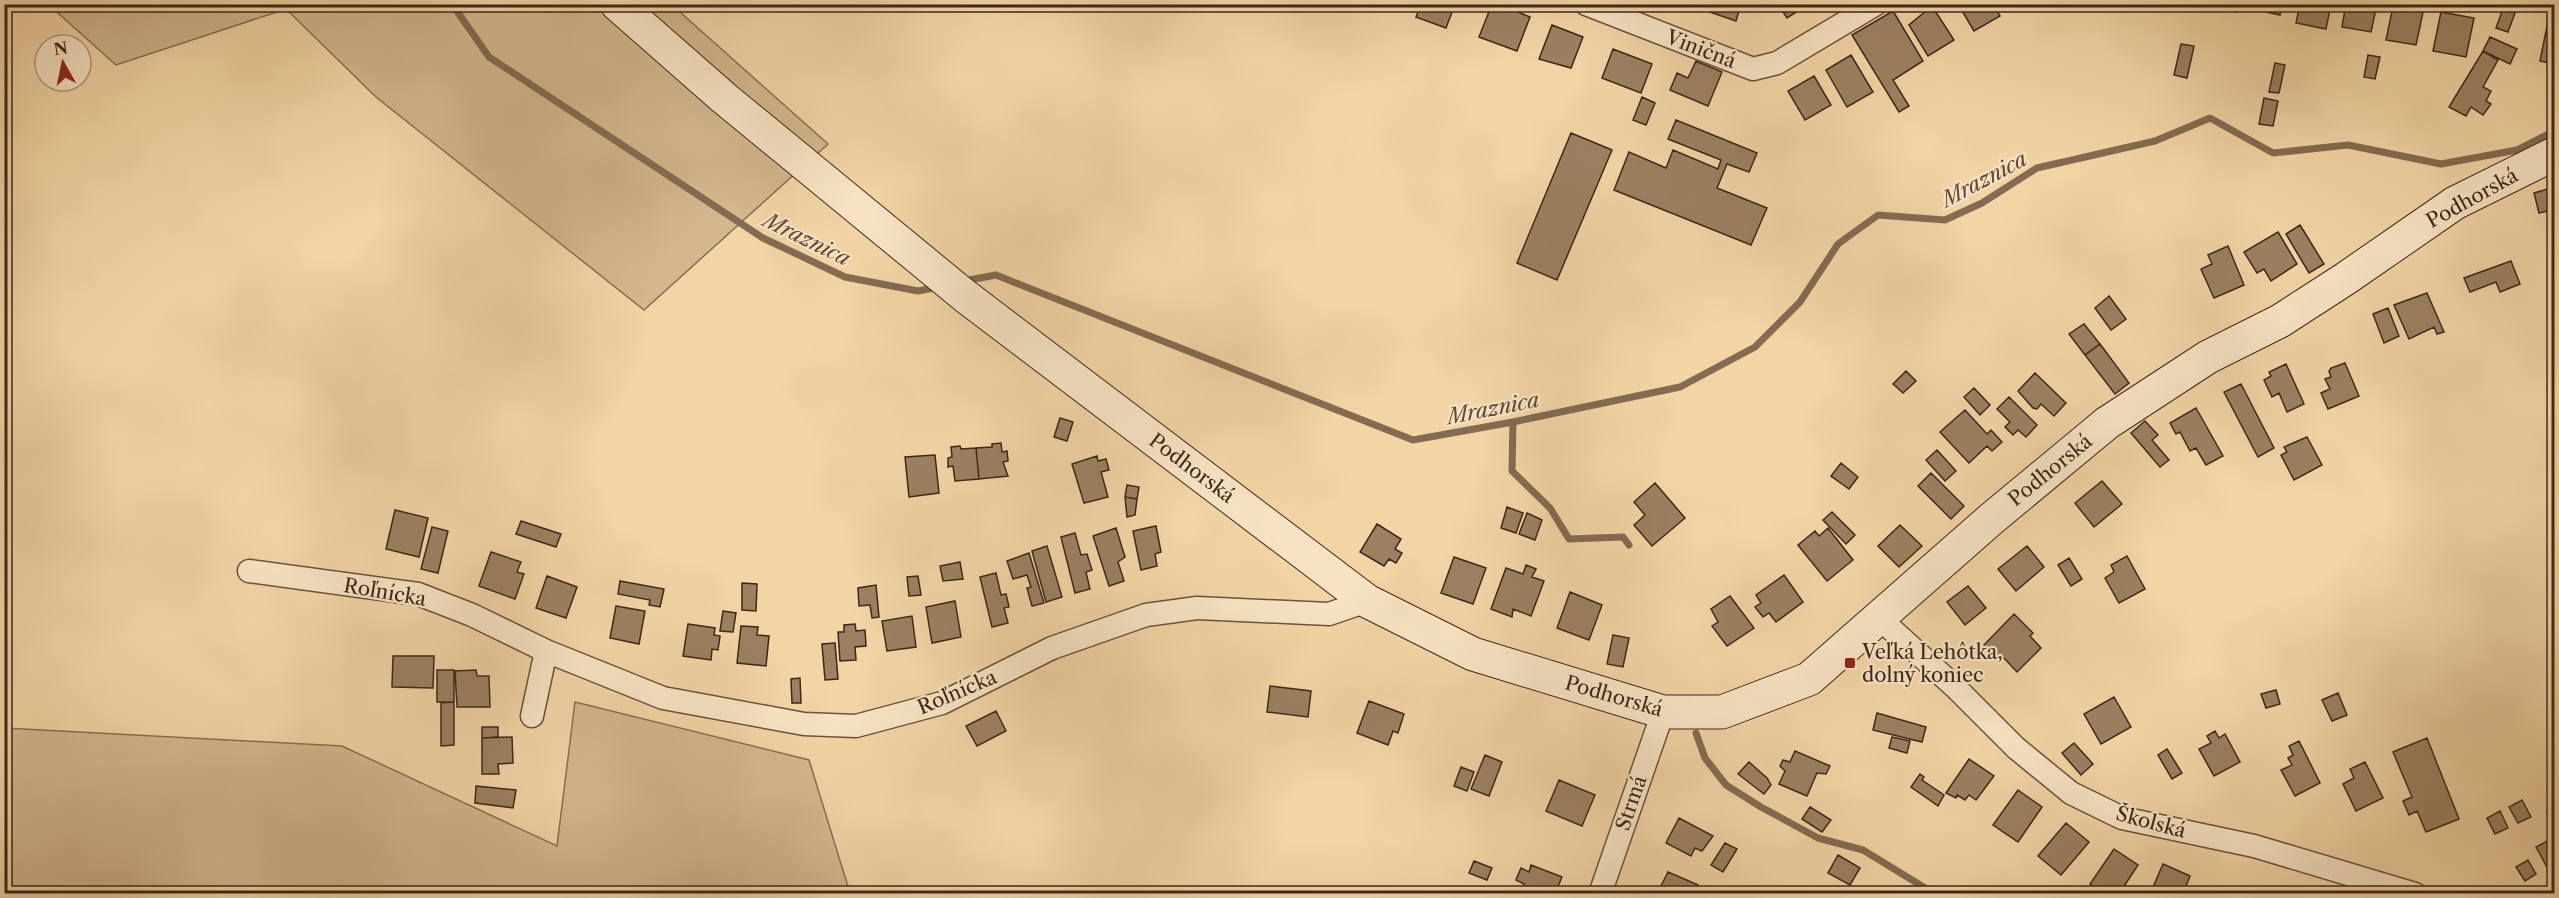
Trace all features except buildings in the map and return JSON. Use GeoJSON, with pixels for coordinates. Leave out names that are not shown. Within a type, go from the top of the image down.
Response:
{"type":"FeatureCollection","features":[{"type":"Feature","properties":{"kind":"street","name":"Podhorská"},"geometry":{"type":"LineString","coordinates":[[617,4],[724,98],[965,296],[1367,601],[1473,654],[1663,712],[1722,712],[1809,679],[1990,520],[2107,423],[2208,357],[2289,315],[2455,203],[2554,154]]}},
{"type":"Feature","properties":{"kind":"street","name":"Viničná"},"geometry":{"type":"LineString","coordinates":[[1586,4],[1753,69],[1777,63],[1876,4]]}},
{"type":"Feature","properties":{"kind":"street","name":"Roľnícka"},"geometry":{"type":"LineString","coordinates":[[249,571],[418,594],[472,615],[546,651],[663,698],[804,724],[856,726],[942,703],[1052,648],[1146,615],[1197,608],[1329,614],[1367,601]]}},
{"type":"Feature","properties":{"kind":"street","name":"Školská"},"geometry":{"type":"LineString","coordinates":[[1878,617],[1955,687],[2016,748],[2071,793],[2122,818],[2254,846],[2415,894]]}},
{"type":"Feature","properties":{"kind":"street"},"geometry":{"type":"LineString","coordinates":[[532,716],[546,651]]}},
{"type":"Feature","properties":{"kind":"street","name":"Strmá"},"geometry":{"type":"LineString","coordinates":[[1600,894],[1663,712]]}},
{"type":"Feature","properties":{"kind":"shaded area"},"geometry":{"type":"Polygon","coordinates":[[[49,5],[672,5],[828,144],[644,310],[376,97],[286,9],[116,65],[93,44],[93,33],[80,33],[49,5]]]}},
{"type":"Feature","properties":{"kind":"shaded area"},"geometry":{"type":"Polygon","coordinates":[[[575,702],[809,760],[850,893],[5,893],[5,728],[342,746],[557,846],[575,702]]]}},
{"type":"Feature","properties":{"kind":"waterway","name":"Mraznica"},"geometry":{"type":"LineString","coordinates":[[452,4],[489,57],[763,238],[845,277],[918,291],[939,287]]}},
{"type":"Feature","properties":{"kind":"waterway","name":"Mraznica"},"geometry":{"type":"LineString","coordinates":[[964,281],[996,275],[1413,440],[1513,422],[1680,387],[1755,347],[1800,302],[1838,244],[1878,215],[1945,220],[1982,203],[2037,168],[2155,141],[2210,118],[2273,153],[2348,145],[2441,164],[2517,150],[2554,131]]}},
{"type":"Feature","properties":{"kind":"waterway"},"geometry":{"type":"LineString","coordinates":[[1513,422],[1512,471],[1550,508],[1569,539],[1623,537],[1629,545]]}},
{"type":"Feature","properties":{"kind":"waterway"},"geometry":{"type":"LineString","coordinates":[[1696,733],[1705,758],[1726,785],[1818,838],[1863,850],[1935,894]]}},
{"type":"Feature","properties":{"kind":"place","name":"Veľká Lehôtka, dolný koniec"},"geometry":{"type":"Point","coordinates":[1850,663]}}]}
